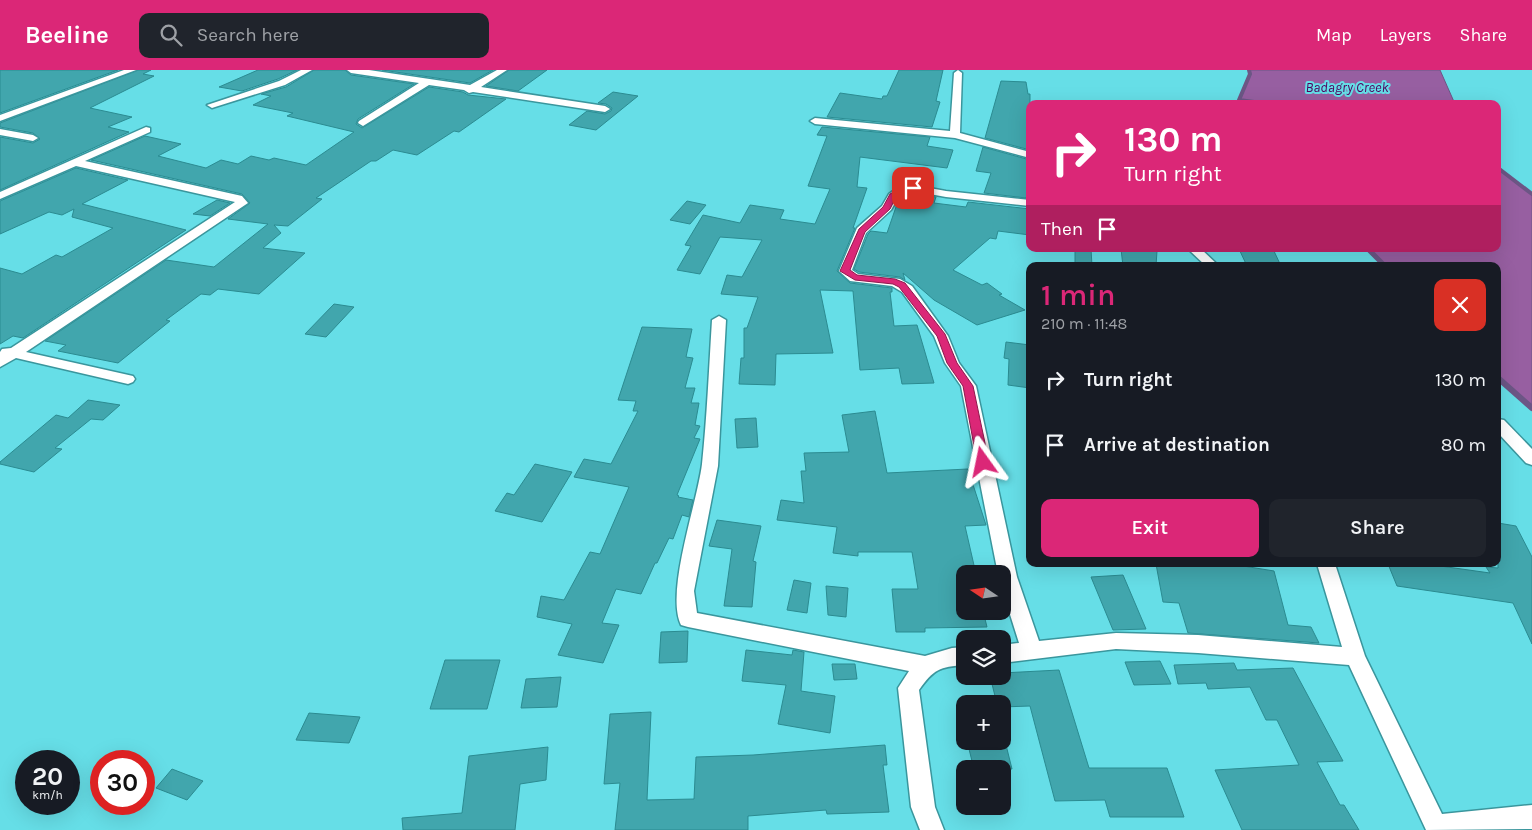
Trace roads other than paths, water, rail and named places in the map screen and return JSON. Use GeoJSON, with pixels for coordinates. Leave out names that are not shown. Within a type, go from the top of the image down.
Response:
{"type":"FeatureCollection","features":[{"type":"Feature","properties":{"kind":"street"},"geometry":{"type":"LineString","coordinates":[[0,118],[132,70]]}},
{"type":"Feature","properties":{"kind":"street"},"geometry":{"type":"LineString","coordinates":[[212,105],[282,83],[308,70]]}},
{"type":"Feature","properties":{"kind":"street"},"geometry":{"type":"LineString","coordinates":[[351,70],[469,90],[605,109]]}},
{"type":"Feature","properties":{"kind":"street"},"geometry":{"type":"LineString","coordinates":[[469,90],[503,70]]}},
{"type":"Feature","properties":{"kind":"street"},"geometry":{"type":"LineString","coordinates":[[955,135],[958,73]]}},
{"type":"Feature","properties":{"kind":"street"},"geometry":{"type":"LineString","coordinates":[[363,123],[427,82]]}},
{"type":"Feature","properties":{"kind":"street"},"geometry":{"type":"LineString","coordinates":[[815,121],[955,135],[1026,154]]}},
{"type":"Feature","properties":{"kind":"street"},"geometry":{"type":"LineString","coordinates":[[0,196],[146,130]]}},
{"type":"Feature","properties":{"kind":"street"},"geometry":{"type":"LineString","coordinates":[[0,132],[33,138]]}},
{"type":"Feature","properties":{"kind":"street"},"geometry":{"type":"LineString","coordinates":[[4,355],[242,204],[238,198],[73,162]]}},
{"type":"Feature","properties":{"kind":"street"},"geometry":{"type":"LineString","coordinates":[[1026,203],[946,194],[913,188],[901,190],[893,196],[887,208],[862,231],[845,271],[855,278],[895,282],[907,289],[941,336],[952,363],[968,386],[1008,577],[1032,652]]}},
{"type":"Feature","properties":{"kind":"street"},"geometry":{"type":"LineString","coordinates":[[1197,252],[1209,262]]}},
{"type":"Feature","properties":{"kind":"street"},"geometry":{"type":"LineString","coordinates":[[719,320],[710,466],[685,591],[688,619],[924,665],[956,657]]}},
{"type":"Feature","properties":{"kind":"street"},"geometry":{"type":"LineString","coordinates":[[4,355],[128,379]]}},
{"type":"Feature","properties":{"kind":"street"},"geometry":{"type":"LineString","coordinates":[[1501,427],[1532,459]]}},
{"type":"Feature","properties":{"kind":"street"},"geometry":{"type":"LineString","coordinates":[[1327,567],[1355,657],[1437,828],[1532,817]]}},
{"type":"Feature","properties":{"kind":"street"},"geometry":{"type":"LineString","coordinates":[[1011,653],[1116,641],[1198,644],[1355,657]]}},
{"type":"Feature","properties":{"kind":"street"},"geometry":{"type":"LineString","coordinates":[[924,665],[908,688],[923,807],[932,830]]}},
{"type":"Feature","properties":{"kind":"water","name":"Badagry Creek"},"geometry":{"type":"Polygon","coordinates":[[[1249,70],[1440,70],[1453,100],[1239,100],[1250,74],[1249,70]]]}},
{"type":"Feature","properties":{"kind":"water"},"geometry":{"type":"Polygon","coordinates":[[[1501,170],[1532,194],[1532,408],[1501,381],[1501,262],[1381,262],[1371,252],[1501,252],[1501,170]]]}},
{"type":"Feature","properties":{"kind":"waterway"},"geometry":{"type":"LineString","coordinates":[[1239,100],[1250,74],[1249,70]]}},
{"type":"Feature","properties":{"kind":"waterway"},"geometry":{"type":"LineString","coordinates":[[1501,170],[1532,194]]}},
{"type":"Feature","properties":{"kind":"waterway"},"geometry":{"type":"LineString","coordinates":[[1371,252],[1381,262]]}},
{"type":"Feature","properties":{"kind":"waterway"},"geometry":{"type":"LineString","coordinates":[[1501,381],[1532,408]]}}]}
